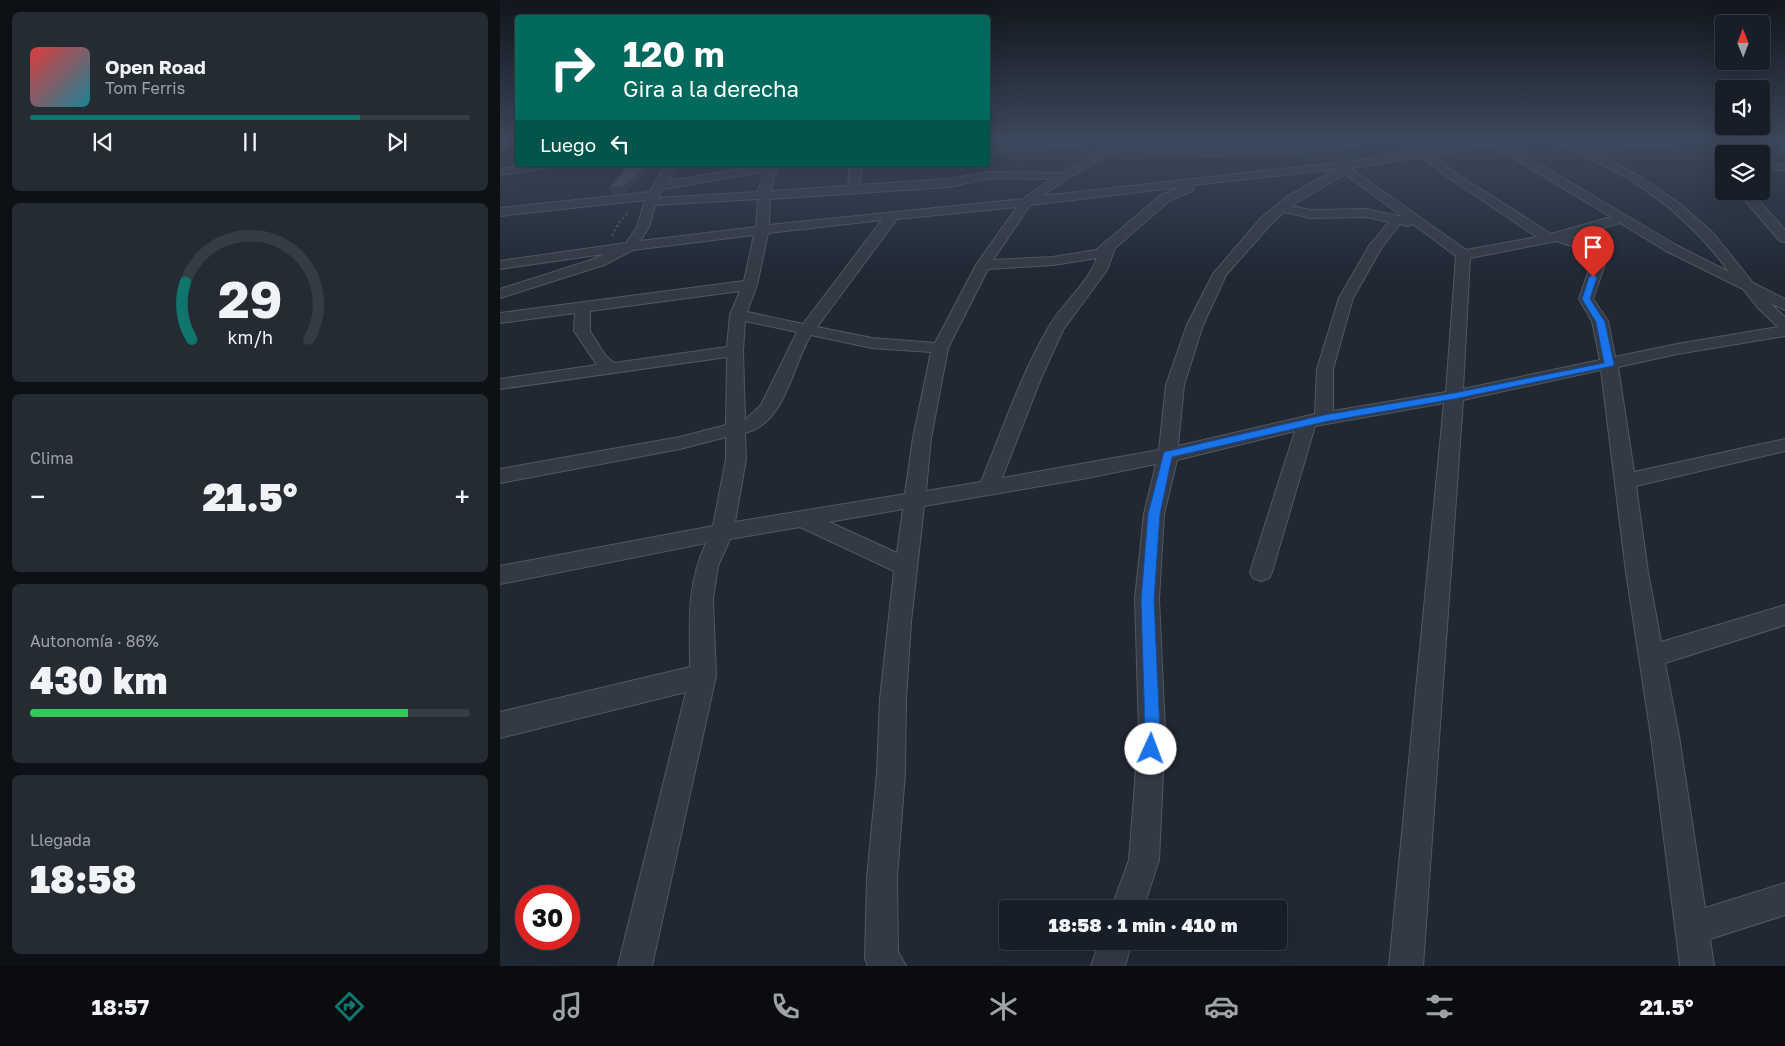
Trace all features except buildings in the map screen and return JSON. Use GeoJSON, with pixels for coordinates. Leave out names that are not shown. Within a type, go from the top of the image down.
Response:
{"type":"FeatureCollection","features":[{"type":"Feature","properties":{"kind":"street"},"geometry":{"type":"LineString","coordinates":[[500,294],[599,262],[630,246],[644,227],[655,194],[660,184]]}},
{"type":"Feature","properties":{"kind":"street"},"geometry":{"type":"LineString","coordinates":[[500,212],[655,194],[696,184]]}},
{"type":"Feature","properties":{"kind":"street"},"geometry":{"type":"LineString","coordinates":[[635,966],[703,676],[701,600],[707,566],[722,532],[736,459],[735,350],[738,315],[750,285],[762,230],[764,194],[766,184]]}},
{"type":"Feature","properties":{"kind":"street"},"geometry":{"type":"LineString","coordinates":[[854,184],[854,189]]}},
{"type":"Feature","properties":{"kind":"street"},"geometry":{"type":"LineString","coordinates":[[655,194],[700,200],[764,194],[932,184]]}},
{"type":"Feature","properties":{"kind":"street"},"geometry":{"type":"LineString","coordinates":[[884,964],[882,878],[891,773],[893,699],[899,622],[922,438],[940,348],[983,265],[1032,198],[1052,184]]}},
{"type":"Feature","properties":{"kind":"street"},"geometry":{"type":"LineString","coordinates":[[500,265],[630,246],[892,216],[1138,184]]}},
{"type":"Feature","properties":{"kind":"street"},"geometry":{"type":"LineString","coordinates":[[1032,198],[1168,184]]}},
{"type":"Feature","properties":{"kind":"street"},"geometry":{"type":"LineString","coordinates":[[983,265],[1077,258],[1100,253],[1165,198],[1188,188],[1203,184]]}},
{"type":"Feature","properties":{"kind":"street"},"geometry":{"type":"LineString","coordinates":[[1130,900],[1144,860],[1152,731],[1147,600],[1154,514],[1168,455],[1175,385],[1195,325],[1220,274],[1266,221],[1313,184]]}},
{"type":"Feature","properties":{"kind":"street"},"geometry":{"type":"LineString","coordinates":[[1367,184],[1416,223]]}},
{"type":"Feature","properties":{"kind":"street"},"geometry":{"type":"LineString","coordinates":[[1465,184],[1552,238],[1581,244],[1592,250],[1599,261],[1586,299],[1600,322],[1609,364],[1637,572],[1666,736],[1697,966]]}},
{"type":"Feature","properties":{"kind":"street"},"geometry":{"type":"LineString","coordinates":[[1565,184],[1671,248],[1785,305]]}},
{"type":"Feature","properties":{"kind":"street"},"geometry":{"type":"LineString","coordinates":[[1644,184],[1682,210],[1708,237],[1768,312],[1785,325]]}},
{"type":"Feature","properties":{"kind":"street"},"geometry":{"type":"LineString","coordinates":[[1751,200],[1785,238]]}},
{"type":"Feature","properties":{"kind":"street"},"geometry":{"type":"LineString","coordinates":[[1282,208],[1311,214],[1366,213],[1416,223],[1428,228],[1463,255],[1552,238],[1623,218]]}},
{"type":"Feature","properties":{"kind":"street"},"geometry":{"type":"LineString","coordinates":[[500,476],[680,443],[751,425],[769,408],[799,341],[806,330],[892,216]]}},
{"type":"Feature","properties":{"kind":"street"},"geometry":{"type":"LineString","coordinates":[[1261,572],[1315,421],[1325,369],[1346,298],[1376,246],[1397,220]]}},
{"type":"Feature","properties":{"kind":"street"},"geometry":{"type":"LineString","coordinates":[[988,488],[1033,376],[1055,329],[1100,270],[1108,247]]}},
{"type":"Feature","properties":{"kind":"street"},"geometry":{"type":"LineString","coordinates":[[1406,966],[1454,396],[1463,255]]}},
{"type":"Feature","properties":{"kind":"street"},"geometry":{"type":"LineString","coordinates":[[500,318],[750,285]]}},
{"type":"Feature","properties":{"kind":"street"},"geometry":{"type":"LineString","coordinates":[[583,308],[582,332],[599,358],[610,368]]}},
{"type":"Feature","properties":{"kind":"street"},"geometry":{"type":"LineString","coordinates":[[738,315],[872,343],[940,348]]}},
{"type":"Feature","properties":{"kind":"street"},"geometry":{"type":"LineString","coordinates":[[500,575],[722,532],[1082,472],[1168,455],[1315,421],[1454,396],[1677,349],[1785,331]]}},
{"type":"Feature","properties":{"kind":"street"},"geometry":{"type":"LineString","coordinates":[[500,384],[735,350]]}},
{"type":"Feature","properties":{"kind":"street"},"geometry":{"type":"LineString","coordinates":[[1625,481],[1785,446]]}},
{"type":"Feature","properties":{"kind":"street"},"geometry":{"type":"LineString","coordinates":[[803,519],[906,568]]}},
{"type":"Feature","properties":{"kind":"street"},"geometry":{"type":"LineString","coordinates":[[1652,656],[1785,615]]}},
{"type":"Feature","properties":{"kind":"street"},"geometry":{"type":"LineString","coordinates":[[500,724],[703,676]]}},
{"type":"Feature","properties":{"kind":"street"},"geometry":{"type":"LineString","coordinates":[[1692,928],[1785,899]]}},
{"type":"Feature","properties":{"kind":"street"},"geometry":{"type":"LineString","coordinates":[[1108,966],[1113,950]]}},
{"type":"Feature","properties":{"kind":"route"},"geometry":{"type":"LineString","coordinates":[[1151,749],[1147,600],[1154,514],[1168,455],[1306,424],[1324,418],[1454,396],[1609,364],[1600,322],[1586,299],[1593,277]]}}]}
